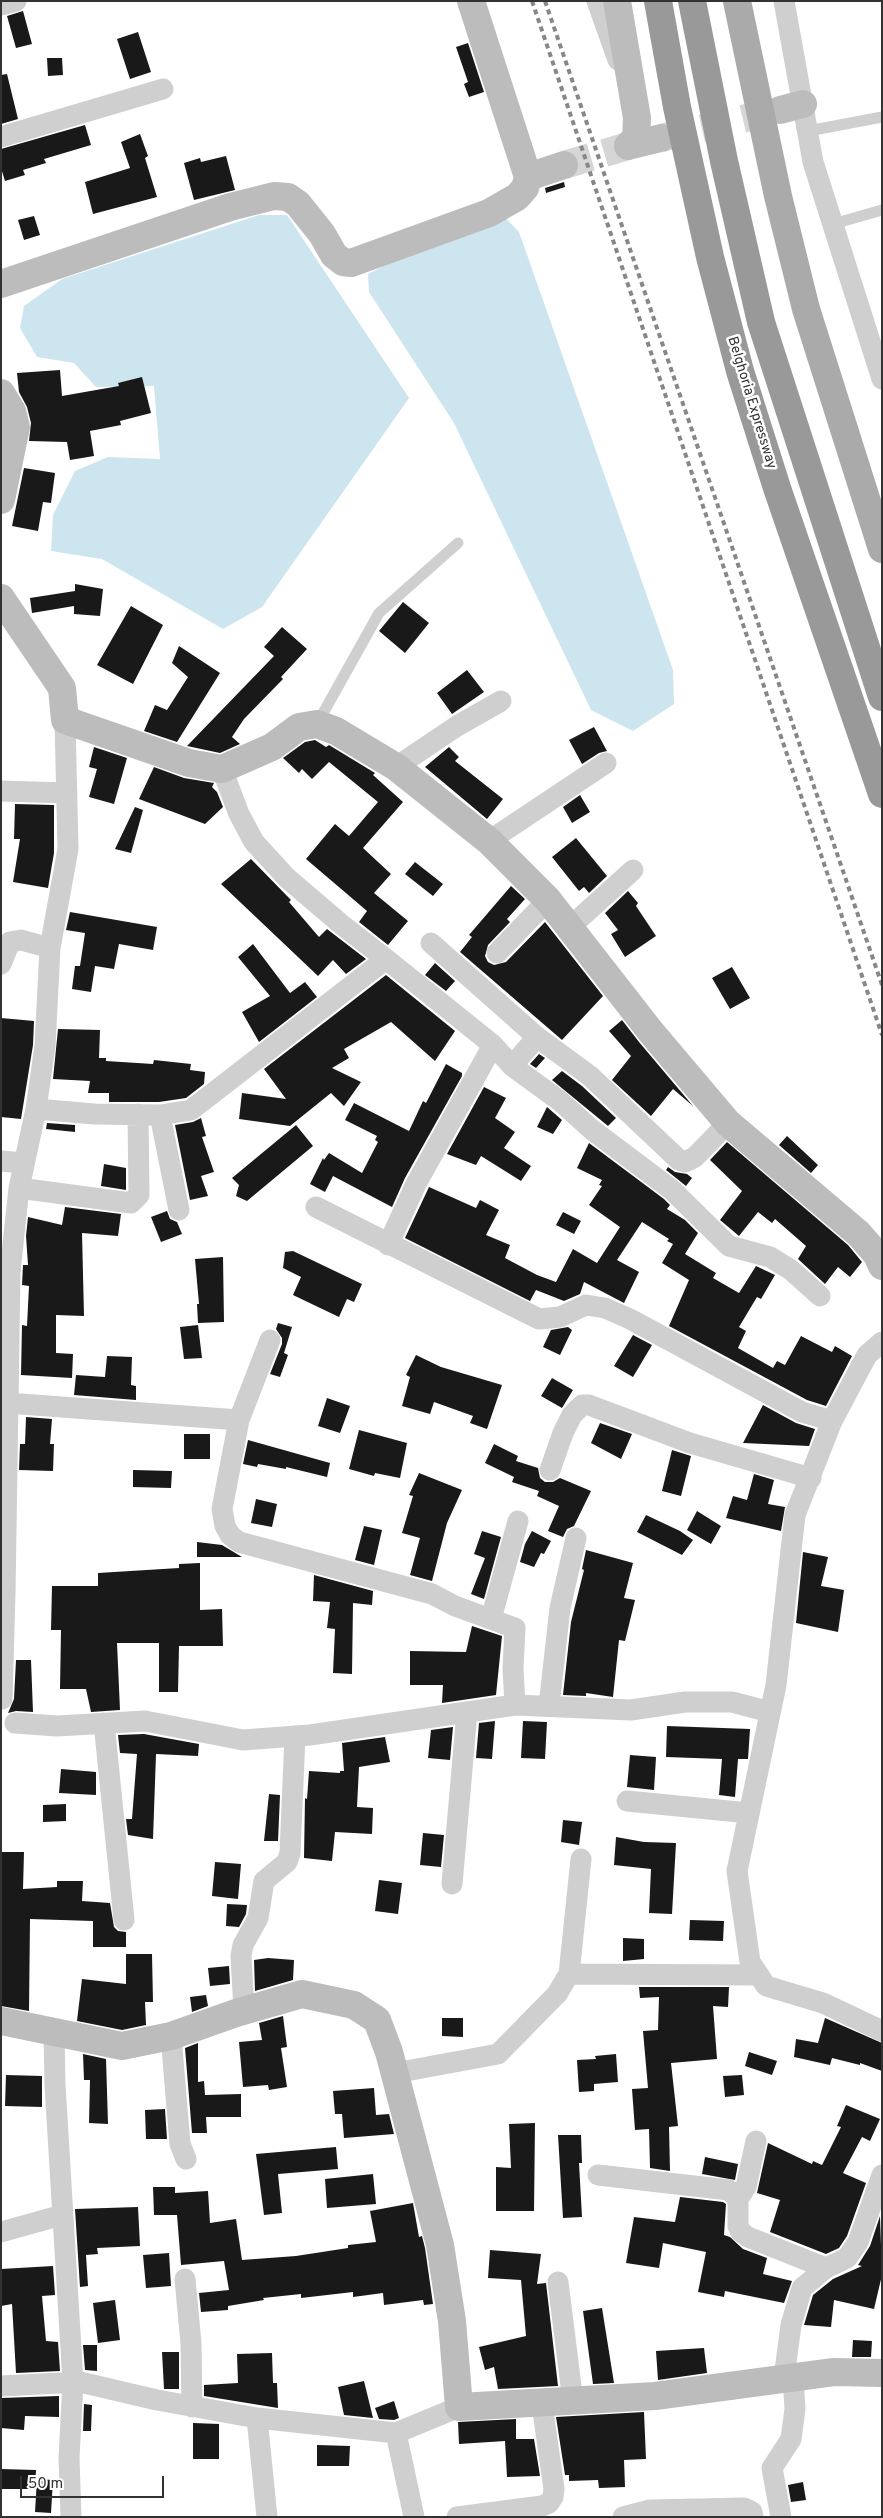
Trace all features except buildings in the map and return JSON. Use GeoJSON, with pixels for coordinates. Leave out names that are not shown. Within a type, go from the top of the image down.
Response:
{"type":"FeatureCollection","features":[{"type":"Feature","properties":{"kind":"highway","name":"Belghoria Expressway"},"geometry":{"type":"LineString","coordinates":[[658,1],[677,107],[710,257],[740,370],[777,488],[882,794]]}},
{"type":"Feature","properties":{"kind":"highway"},"geometry":{"type":"LineString","coordinates":[[692,1],[724,161],[761,322],[882,697]]}},
{"type":"Feature","properties":{"kind":"main road"},"geometry":{"type":"LineString","coordinates":[[737,1],[776,187],[806,309],[882,549]]}},
{"type":"Feature","properties":{"kind":"street"},"geometry":{"type":"LineString","coordinates":[[1,5],[16,1]]}},
{"type":"Feature","properties":{"kind":"street"},"geometry":{"type":"LineString","coordinates":[[1,284],[230,206],[274,196],[288,197],[298,204],[322,234],[334,255],[343,262],[351,263],[489,213],[517,197],[525,188],[528,177],[472,1]]}},
{"type":"Feature","properties":{"kind":"street"},"geometry":{"type":"LineString","coordinates":[[597,1],[635,103]]}},
{"type":"Feature","properties":{"kind":"street"},"geometry":{"type":"LineString","coordinates":[[618,1],[638,131],[636,138],[628,146],[661,138]]}},
{"type":"Feature","properties":{"kind":"street"},"geometry":{"type":"LineString","coordinates":[[784,1],[792,107],[808,131],[813,162],[882,379]]}},
{"type":"Feature","properties":{"kind":"street"},"geometry":{"type":"LineString","coordinates":[[1,137],[164,89]]}},
{"type":"Feature","properties":{"kind":"street"},"geometry":{"type":"LineString","coordinates":[[528,177],[564,165]]}},
{"type":"Feature","properties":{"kind":"street"},"geometry":{"type":"LineString","coordinates":[[1,393],[12,411],[16,427],[1,500]]}},
{"type":"Feature","properties":{"kind":"street"},"geometry":{"type":"LineString","coordinates":[[2,1699],[10,1272],[19,1188],[36,1109],[44,1046],[50,948],[68,849],[65,720],[62,688],[3,603]]}},
{"type":"Feature","properties":{"kind":"street"},"geometry":{"type":"LineString","coordinates":[[396,767],[457,726],[501,701]]}},
{"type":"Feature","properties":{"kind":"street"},"geometry":{"type":"LineString","coordinates":[[65,720],[189,763],[222,768],[272,747],[299,727],[317,724],[336,732],[396,767],[490,841],[548,900],[651,1032],[728,1122],[858,1234],[877,1255],[882,1266]]}},
{"type":"Feature","properties":{"kind":"street"},"geometry":{"type":"LineString","coordinates":[[490,841],[606,763]]}},
{"type":"Feature","properties":{"kind":"street"},"geometry":{"type":"LineString","coordinates":[[222,768],[239,814],[254,842],[287,878],[342,925],[493,1046],[512,1066],[646,1168],[729,1246],[770,1257],[791,1270],[820,1296]]}},
{"type":"Feature","properties":{"kind":"street"},"geometry":{"type":"LineString","coordinates":[[1,791],[66,793]]}},
{"type":"Feature","properties":{"kind":"street"},"geometry":{"type":"LineString","coordinates":[[570,927],[633,870]]}},
{"type":"Feature","properties":{"kind":"street"},"geometry":{"type":"LineString","coordinates":[[497,953],[548,900]]}},
{"type":"Feature","properties":{"kind":"street"},"geometry":{"type":"LineString","coordinates":[[1,964],[10,942],[21,940],[50,948]]}},
{"type":"Feature","properties":{"kind":"street"},"geometry":{"type":"LineString","coordinates":[[431,943],[537,1037],[590,1076],[679,1160],[685,1162],[695,1157],[728,1122]]}},
{"type":"Feature","properties":{"kind":"street"},"geometry":{"type":"LineString","coordinates":[[36,1109],[94,1114],[160,1115],[183,1112],[198,1106],[386,959]]}},
{"type":"Feature","properties":{"kind":"street"},"geometry":{"type":"LineString","coordinates":[[512,1066],[537,1037]]}},
{"type":"Feature","properties":{"kind":"street"},"geometry":{"type":"LineString","coordinates":[[388,1245],[416,1184],[493,1046]]}},
{"type":"Feature","properties":{"kind":"street"},"geometry":{"type":"LineString","coordinates":[[19,1188],[131,1203],[139,1195],[138,1114]]}},
{"type":"Feature","properties":{"kind":"street"},"geometry":{"type":"LineString","coordinates":[[160,1115],[179,1210]]}},
{"type":"Feature","properties":{"kind":"street"},"geometry":{"type":"LineString","coordinates":[[1,1161],[24,1163]]}},
{"type":"Feature","properties":{"kind":"street"},"geometry":{"type":"LineString","coordinates":[[316,1207],[388,1245],[539,1319],[560,1317],[586,1305],[605,1308],[802,1412],[832,1421]]}},
{"type":"Feature","properties":{"kind":"street"},"geometry":{"type":"LineString","coordinates":[[270,1340],[238,1420],[222,1509],[225,1526],[230,1535],[239,1542],[432,1594],[515,1628],[513,1669],[515,1705]]}},
{"type":"Feature","properties":{"kind":"street"},"geometry":{"type":"LineString","coordinates":[[882,1342],[867,1355],[832,1421],[812,1478],[795,1515],[776,1685],[737,1871],[750,1962],[766,1986],[823,2003],[882,2031]]}},
{"type":"Feature","properties":{"kind":"street"},"geometry":{"type":"LineString","coordinates":[[7,1403],[238,1420]]}},
{"type":"Feature","properties":{"kind":"street"},"geometry":{"type":"LineString","coordinates":[[550,1470],[563,1433],[572,1415],[582,1405],[589,1405],[690,1443],[812,1478]]}},
{"type":"Feature","properties":{"kind":"street"},"geometry":{"type":"LineString","coordinates":[[490,1619],[518,1522]]}},
{"type":"Feature","properties":{"kind":"street"},"geometry":{"type":"LineString","coordinates":[[549,1706],[560,1608],[576,1538]]}},
{"type":"Feature","properties":{"kind":"street"},"geometry":{"type":"LineString","coordinates":[[15,1723],[57,1726],[145,1721],[243,1740],[295,1736],[515,1705],[631,1710],[685,1702],[732,1702],[770,1712]]}},
{"type":"Feature","properties":{"kind":"street"},"geometry":{"type":"LineString","coordinates":[[452,1884],[467,1712]]}},
{"type":"Feature","properties":{"kind":"street"},"geometry":{"type":"LineString","coordinates":[[104,1723],[124,1920]]}},
{"type":"Feature","properties":{"kind":"street"},"geometry":{"type":"LineString","coordinates":[[244,2011],[241,1956],[243,1945],[258,1918],[264,1881],[287,1862],[290,1853],[295,1736]]}},
{"type":"Feature","properties":{"kind":"street"},"geometry":{"type":"LineString","coordinates":[[627,1801],[750,1813]]}},
{"type":"Feature","properties":{"kind":"street"},"geometry":{"type":"LineString","coordinates":[[394,2073],[498,2054],[557,1994],[568,1974],[581,1859]]}},
{"type":"Feature","properties":{"kind":"street"},"geometry":{"type":"LineString","coordinates":[[568,1974],[759,1975]]}},
{"type":"Feature","properties":{"kind":"street"},"geometry":{"type":"LineString","coordinates":[[1,2021],[122,2046],[171,2036],[244,2011],[302,1994],[354,2005],[377,2020],[394,2073],[440,2245],[452,2321],[459,2407]]}},
{"type":"Feature","properties":{"kind":"street"},"geometry":{"type":"LineString","coordinates":[[54,2032],[62,2215],[73,2382],[69,2458],[71,2517]]}},
{"type":"Feature","properties":{"kind":"street"},"geometry":{"type":"LineString","coordinates":[[171,2036],[180,2144],[186,2159]]}},
{"type":"Feature","properties":{"kind":"street"},"geometry":{"type":"LineString","coordinates":[[756,2141],[746,2187],[738,2199],[738,2226],[748,2237],[826,2268]]}},
{"type":"Feature","properties":{"kind":"street"},"geometry":{"type":"LineString","coordinates":[[598,2175],[723,2188],[734,2193],[738,2199]]}},
{"type":"Feature","properties":{"kind":"street"},"geometry":{"type":"LineString","coordinates":[[781,2517],[772,2468],[791,2439],[795,2409],[788,2377],[791,2325],[802,2288],[826,2268],[847,2258],[858,2242],[877,2206],[882,2175]]}},
{"type":"Feature","properties":{"kind":"street"},"geometry":{"type":"LineString","coordinates":[[1,2232],[62,2215]]}},
{"type":"Feature","properties":{"kind":"street"},"geometry":{"type":"LineString","coordinates":[[184,2279],[191,2343],[192,2407]]}},
{"type":"Feature","properties":{"kind":"street"},"geometry":{"type":"LineString","coordinates":[[558,2282],[572,2402]]}},
{"type":"Feature","properties":{"kind":"street"},"geometry":{"type":"LineString","coordinates":[[1,2386],[73,2382],[192,2407],[257,2418],[396,2433],[459,2407],[542,2404],[655,2396],[834,2372],[882,2373]]}},
{"type":"Feature","properties":{"kind":"street"},"geometry":{"type":"LineString","coordinates":[[457,2517],[542,2506],[549,2503],[553,2497],[554,2489],[542,2404]]}},
{"type":"Feature","properties":{"kind":"street"},"geometry":{"type":"LineString","coordinates":[[257,2418],[267,2517]]}},
{"type":"Feature","properties":{"kind":"street"},"geometry":{"type":"LineString","coordinates":[[396,2433],[414,2517]]}},
{"type":"Feature","properties":{"kind":"street"},"geometry":{"type":"LineString","coordinates":[[622,2517],[650,2510],[744,2508],[752,2512],[753,2517]]}},
{"type":"Feature","properties":{"kind":"lane"},"geometry":{"type":"LineString","coordinates":[[808,131],[882,117]]}},
{"type":"Feature","properties":{"kind":"lane"},"geometry":{"type":"LineString","coordinates":[[833,224],[882,210]]}},
{"type":"Feature","properties":{"kind":"lane"},"geometry":{"type":"LineString","coordinates":[[317,724],[378,613],[458,543]]}},
{"type":"Feature","properties":{"kind":"water"},"geometry":{"type":"Polygon","coordinates":[[[499,211],[519,232],[673,670],[674,704],[633,731],[591,710],[454,423],[369,292],[368,274],[482,215],[499,211]]]}},
{"type":"Feature","properties":{"kind":"water"},"geometry":{"type":"Polygon","coordinates":[[[259,215],[287,215],[409,398],[262,607],[223,629],[102,559],[51,551],[53,515],[75,471],[108,457],[160,459],[154,386],[96,387],[74,363],[37,357],[20,328],[24,306],[62,279],[259,215]]]}},
{"type":"Feature","properties":{"kind":"tunnel"},"geometry":{"type":"LineString","coordinates":[[661,138],[780,110]]}},
{"type":"Feature","properties":{"kind":"tunnel"},"geometry":{"type":"LineString","coordinates":[[564,165],[628,146]]}},
{"type":"Feature","properties":{"kind":"railway"},"geometry":{"type":"LineString","coordinates":[[532,1],[882,1035]]}},
{"type":"Feature","properties":{"kind":"railway"},"geometry":{"type":"LineString","coordinates":[[545,1],[882,985]]}}]}
